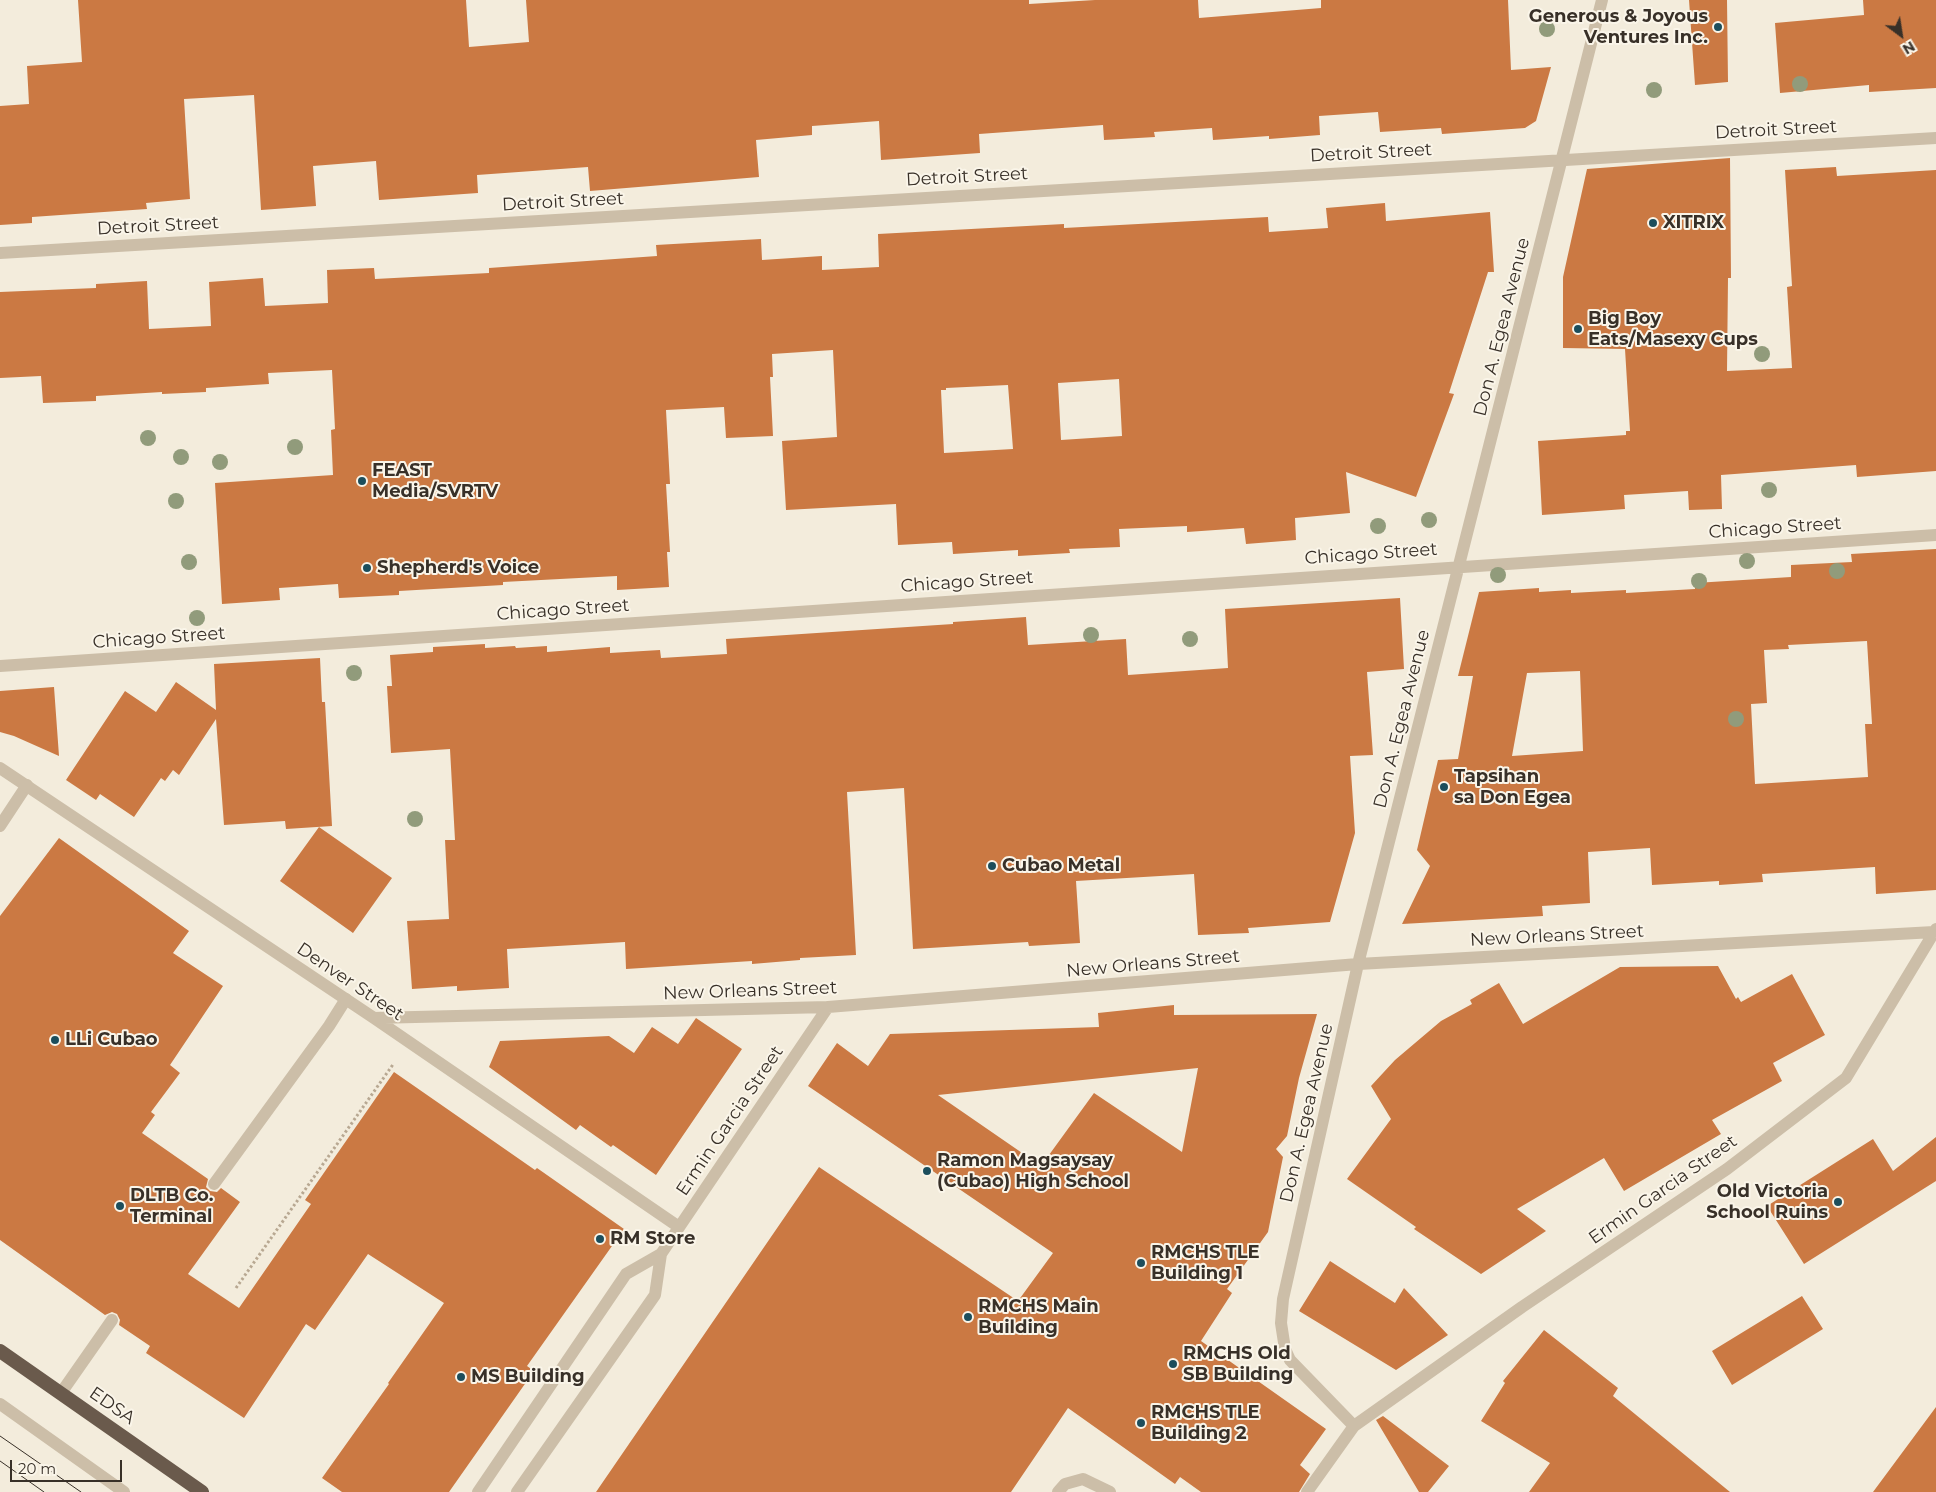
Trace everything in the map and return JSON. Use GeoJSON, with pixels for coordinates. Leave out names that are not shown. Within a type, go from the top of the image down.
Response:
{"type":"FeatureCollection","features":[{"type":"Feature","properties":{"kind":"highway","name":"EDSA"},"geometry":{"type":"LineString","coordinates":[[0,1351],[202,1492]]}},
{"type":"Feature","properties":{"kind":"street","name":"Don A. Egea Avenue"},"geometry":{"type":"LineString","coordinates":[[1354,1426],[1290,1360],[1285,1349],[1281,1323],[1283,1299],[1358,964],[1602,0]]}},
{"type":"Feature","properties":{"kind":"street","name":"Detroit Street"},"geometry":{"type":"LineString","coordinates":[[0,253],[1936,138]]}},
{"type":"Feature","properties":{"kind":"street","name":"Chicago Street"},"geometry":{"type":"LineString","coordinates":[[0,666],[1936,535]]}},
{"type":"Feature","properties":{"kind":"street","name":"Denver Street"},"geometry":{"type":"LineString","coordinates":[[0,768],[346,999],[680,1227]]}},
{"type":"Feature","properties":{"kind":"street"},"geometry":{"type":"LineString","coordinates":[[0,826],[27,785]]}},
{"type":"Feature","properties":{"kind":"street","name":"New Orleans Street"},"geometry":{"type":"LineString","coordinates":[[374,1018],[828,1007],[1358,964],[1935,931]]}},
{"type":"Feature","properties":{"kind":"street","name":"Ermin Garcia Street"},"geometry":{"type":"LineString","coordinates":[[1307,1492],[1354,1426],[1522,1307],[1727,1169],[1846,1078],[1935,931]]}},
{"type":"Feature","properties":{"kind":"street"},"geometry":{"type":"LineString","coordinates":[[214,1184],[329,1026],[346,999]]}},
{"type":"Feature","properties":{"kind":"street","name":"Ermin Garcia Street"},"geometry":{"type":"LineString","coordinates":[[478,1492],[626,1274],[661,1254],[828,1007]]}},
{"type":"Feature","properties":{"kind":"street","name":"Ermin Garcia Street"},"geometry":{"type":"LineString","coordinates":[[517,1492],[654,1296],[661,1254]]}},
{"type":"Feature","properties":{"kind":"street"},"geometry":{"type":"LineString","coordinates":[[61,1393],[112,1320]]}},
{"type":"Feature","properties":{"kind":"street"},"geometry":{"type":"LineString","coordinates":[[0,1404],[124,1492]]}},
{"type":"Feature","properties":{"kind":"street"},"geometry":{"type":"LineString","coordinates":[[1058,1492],[1065,1484],[1084,1480],[1110,1492]]}},
{"type":"Feature","properties":{"kind":"path"},"geometry":{"type":"LineString","coordinates":[[236,1288],[409,1042]]}},
{"type":"Feature","properties":{"kind":"building"},"geometry":{"type":"Polygon","coordinates":[[[78,0],[466,0],[469,47],[529,42],[526,0],[1029,0],[1029,4],[1095,0],[1198,0],[1199,18],[1321,8],[1321,0],[1508,0],[1511,70],[1551,67],[1536,121],[1525,128],[1442,134],[1441,128],[1380,132],[1378,112],[1319,116],[1320,135],[1269,139],[1269,136],[1213,140],[1212,128],[1154,132],[1155,137],[1104,140],[1103,125],[979,134],[980,153],[881,160],[879,121],[812,126],[812,135],[756,140],[759,177],[590,191],[588,167],[477,175],[478,193],[379,200],[376,161],[313,166],[316,206],[261,210],[254,95],[184,99],[190,199],[146,203],[147,209],[32,217],[32,223],[0,225],[0,106],[29,104],[27,66],[82,62],[78,0]]]}},
{"type":"Feature","properties":{"kind":"building"},"geometry":{"type":"Polygon","coordinates":[[[1689,0],[1727,0],[1728,82],[1695,85],[1689,0]]]}},
{"type":"Feature","properties":{"kind":"building"},"geometry":{"type":"Polygon","coordinates":[[[1863,0],[1936,0],[1936,88],[1869,92],[1869,85],[1780,93],[1775,23],[1864,15],[1863,0]]]}},
{"type":"Feature","properties":{"kind":"building"},"geometry":{"type":"Polygon","coordinates":[[[1730,158],[1731,278],[1728,278],[1727,371],[1792,368],[1787,287],[1792,286],[1785,170],[1836,167],[1837,176],[1936,170],[1936,471],[1857,477],[1856,465],[1721,475],[1722,509],[1689,510],[1688,491],[1624,495],[1625,509],[1542,515],[1538,441],[1626,435],[1626,431],[1630,431],[1625,349],[1563,348],[1563,277],[1587,169],[1730,158]]]}},
{"type":"Feature","properties":{"kind":"building"},"geometry":{"type":"Polygon","coordinates":[[[1385,203],[1386,221],[1490,212],[1494,272],[1488,272],[1449,393],[1454,394],[1416,497],[1346,472],[1350,513],[1295,518],[1296,540],[1246,544],[1244,528],[1187,532],[1187,526],[1119,529],[1120,547],[1069,549],[1070,553],[1018,556],[1018,550],[953,554],[952,542],[898,545],[896,504],[786,510],[782,441],[837,437],[833,350],[772,354],[773,377],[770,377],[773,436],[726,438],[724,407],[666,410],[670,484],[666,484],[670,552],[667,552],[669,587],[617,590],[617,576],[503,582],[503,585],[399,591],[399,595],[339,598],[338,584],[279,588],[280,600],[222,604],[215,483],[333,475],[331,430],[335,429],[332,370],[268,373],[269,384],[206,388],[206,392],[162,394],[162,392],[96,396],[96,401],[43,403],[41,376],[0,378],[0,292],[96,288],[96,284],[147,281],[149,329],[211,326],[209,282],[263,278],[265,306],[328,303],[327,270],[374,268],[375,279],[489,273],[489,268],[657,256],[656,245],[761,239],[762,260],[822,256],[822,270],[879,267],[878,234],[1064,224],[1064,228],[1268,217],[1269,232],[1328,228],[1326,208],[1385,203]],[[1119,379],[1058,383],[1061,440],[1122,436],[1119,379]],[[1008,385],[946,388],[946,390],[941,390],[944,453],[1013,449],[1008,385]]]}},
{"type":"Feature","properties":{"kind":"building"},"geometry":{"type":"Polygon","coordinates":[[[1936,549],[1936,890],[1876,894],[1875,867],[1762,874],[1763,882],[1719,885],[1719,881],[1652,885],[1650,848],[1588,852],[1590,903],[1542,906],[1543,916],[1402,924],[1430,866],[1417,850],[1438,760],[1458,759],[1473,676],[1458,676],[1479,592],[1539,588],[1539,592],[1571,590],[1571,593],[1626,590],[1626,593],[1695,589],[1695,583],[1791,577],[1791,565],[1852,562],[1851,554],[1936,549]],[[1867,641],[1788,645],[1789,649],[1764,650],[1767,703],[1751,704],[1755,784],[1868,777],[1865,724],[1872,724],[1867,641]],[[1580,671],[1527,673],[1512,756],[1583,751],[1580,671]]]}},
{"type":"Feature","properties":{"kind":"building"},"geometry":{"type":"Polygon","coordinates":[[[1400,598],[1404,669],[1367,672],[1373,755],[1350,756],[1355,833],[1330,922],[1248,928],[1249,933],[1198,935],[1194,874],[1076,881],[1080,943],[1029,946],[1028,942],[913,949],[904,788],[847,792],[856,955],[800,958],[800,960],[752,964],[752,961],[626,969],[625,942],[507,949],[509,988],[457,991],[457,986],[412,989],[407,921],[449,919],[445,840],[455,840],[450,749],[391,753],[387,686],[392,686],[390,655],[433,652],[433,647],[485,644],[485,648],[547,646],[547,652],[610,647],[610,653],[660,650],[661,658],[727,654],[726,639],[953,624],[953,622],[1026,617],[1028,645],[1126,639],[1128,675],[1228,668],[1225,609],[1400,598]]]}},
{"type":"Feature","properties":{"kind":"building"},"geometry":{"type":"Polygon","coordinates":[[[320,658],[322,702],[325,702],[332,826],[286,829],[285,821],[224,825],[216,719],[179,775],[173,770],[165,781],[161,778],[134,817],[100,794],[96,800],[66,780],[125,691],[156,712],[176,682],[216,710],[214,664],[320,658]]]}},
{"type":"Feature","properties":{"kind":"building"},"geometry":{"type":"Polygon","coordinates":[[[54,687],[59,756],[14,736],[0,732],[0,691],[54,687]]]}},
{"type":"Feature","properties":{"kind":"building"},"geometry":{"type":"Polygon","coordinates":[[[319,827],[392,878],[353,933],[280,881],[319,827]]]}},
{"type":"Feature","properties":{"kind":"building"},"geometry":{"type":"Polygon","coordinates":[[[59,838],[189,931],[173,953],[223,986],[170,1065],[180,1073],[151,1112],[155,1115],[142,1133],[208,1179],[206,1187],[210,1191],[217,1192],[221,1188],[240,1202],[188,1274],[239,1308],[311,1204],[305,1200],[394,1072],[624,1229],[527,1366],[534,1371],[449,1492],[342,1492],[322,1478],[444,1303],[368,1254],[315,1330],[306,1324],[244,1418],[146,1353],[150,1346],[119,1325],[120,1320],[117,1314],[112,1312],[105,1315],[0,1240],[0,916],[59,838]]]}},
{"type":"Feature","properties":{"kind":"building"},"geometry":{"type":"Polygon","coordinates":[[[1718,966],[1736,999],[1738,997],[1741,1002],[1792,974],[1825,1035],[1773,1063],[1782,1081],[1712,1120],[1721,1134],[1624,1191],[1604,1158],[1517,1209],[1546,1231],[1481,1274],[1414,1229],[1416,1227],[1347,1179],[1391,1119],[1371,1086],[1395,1060],[1441,1021],[1472,1004],[1470,1000],[1499,983],[1523,1024],[1620,967],[1718,966]]]}},
{"type":"Feature","properties":{"kind":"building","name":"Ramon Magsaysay (Cubao) High School"},"geometry":{"type":"Polygon","coordinates":[[[1174,1005],[1174,1015],[1317,1014],[1299,1078],[1287,1136],[1276,1149],[1283,1157],[1268,1232],[1227,1289],[1232,1293],[1201,1341],[1326,1429],[1300,1465],[1310,1474],[1299,1492],[1201,1492],[1180,1477],[1175,1484],[1068,1408],[1011,1492],[596,1492],[819,1167],[1018,1301],[1053,1253],[808,1086],[837,1043],[868,1066],[890,1034],[1099,1027],[1098,1013],[1174,1005]],[[1198,1068],[938,1095],[1041,1166],[1094,1093],[1182,1152],[1198,1068]]]}},
{"type":"Feature","properties":{"kind":"building"},"geometry":{"type":"Polygon","coordinates":[[[696,1018],[742,1049],[656,1175],[580,1125],[576,1130],[489,1067],[500,1041],[609,1036],[634,1053],[652,1027],[678,1044],[696,1018]]]}},
{"type":"Feature","properties":{"kind":"building","name":"Old Victoria School Ruins"},"geometry":{"type":"Polygon","coordinates":[[[1936,1137],[1936,1181],[1804,1264],[1767,1206],[1873,1139],[1893,1171],[1936,1137]]]}},
{"type":"Feature","properties":{"kind":"building"},"geometry":{"type":"Polygon","coordinates":[[[1330,1261],[1395,1303],[1404,1288],[1448,1335],[1396,1370],[1299,1311],[1330,1261]]]}},
{"type":"Feature","properties":{"kind":"building"},"geometry":{"type":"Polygon","coordinates":[[[1802,1296],[1823,1329],[1732,1385],[1712,1351],[1802,1296]]]}},
{"type":"Feature","properties":{"kind":"building"},"geometry":{"type":"Polygon","coordinates":[[[1544,1330],[1618,1388],[1613,1396],[1730,1492],[1529,1492],[1550,1463],[1481,1421],[1505,1383],[1503,1381],[1544,1330]]]}},
{"type":"Feature","properties":{"kind":"building"},"geometry":{"type":"Polygon","coordinates":[[[1936,1407],[1936,1492],[1873,1492],[1936,1407]]]}},
{"type":"Feature","properties":{"kind":"building"},"geometry":{"type":"Polygon","coordinates":[[[1383,1416],[1449,1466],[1428,1492],[1419,1492],[1376,1420],[1383,1416]]]}},
{"type":"Feature","properties":{"kind":"tram line"},"geometry":{"type":"LineString","coordinates":[[0,1436],[81,1492]]}},
{"type":"Feature","properties":{"kind":"tram line"},"geometry":{"type":"LineString","coordinates":[[0,1461],[44,1492]]}},
{"type":"Feature","properties":{"kind":"place","name":"Generous & Joyous Ventures Inc."},"geometry":{"type":"Point","coordinates":[1718,27]}},
{"type":"Feature","properties":{"kind":"place","name":"XITRIX"},"geometry":{"type":"Point","coordinates":[1653,223]}},
{"type":"Feature","properties":{"kind":"place","name":"Big Boy Eats/Masexy Cups"},"geometry":{"type":"Point","coordinates":[1578,329]}},
{"type":"Feature","properties":{"kind":"place","name":"FEAST Media/SVRTV"},"geometry":{"type":"Point","coordinates":[362,481]}},
{"type":"Feature","properties":{"kind":"place","name":"Shepherd's Voice"},"geometry":{"type":"Point","coordinates":[367,568]}},
{"type":"Feature","properties":{"kind":"place","name":"Tapsihan sa Don Egea"},"geometry":{"type":"Point","coordinates":[1444,787]}},
{"type":"Feature","properties":{"kind":"place","name":"Cubao Metal"},"geometry":{"type":"Point","coordinates":[992,866]}},
{"type":"Feature","properties":{"kind":"place","name":"LLi Cubao"},"geometry":{"type":"Point","coordinates":[55,1040]}},
{"type":"Feature","properties":{"kind":"place","name":"Ramon Magsaysay (Cubao) High School"},"geometry":{"type":"Point","coordinates":[927,1171]}},
{"type":"Feature","properties":{"kind":"place","name":"Old Victoria School Ruins"},"geometry":{"type":"Point","coordinates":[1838,1202]}},
{"type":"Feature","properties":{"kind":"place","name":"DLTB Co. Terminal"},"geometry":{"type":"Point","coordinates":[120,1206]}},
{"type":"Feature","properties":{"kind":"place","name":"RM Store"},"geometry":{"type":"Point","coordinates":[600,1239]}},
{"type":"Feature","properties":{"kind":"place","name":"RMCHS TLE Building 1"},"geometry":{"type":"Point","coordinates":[1141,1263]}},
{"type":"Feature","properties":{"kind":"place","name":"RMCHS Main Building"},"geometry":{"type":"Point","coordinates":[968,1317]}},
{"type":"Feature","properties":{"kind":"place","name":"RMCHS Old SB Building"},"geometry":{"type":"Point","coordinates":[1173,1364]}},
{"type":"Feature","properties":{"kind":"place","name":"MS Building"},"geometry":{"type":"Point","coordinates":[461,1377]}},
{"type":"Feature","properties":{"kind":"place","name":"RMCHS TLE Building 2"},"geometry":{"type":"Point","coordinates":[1141,1423]}}]}
